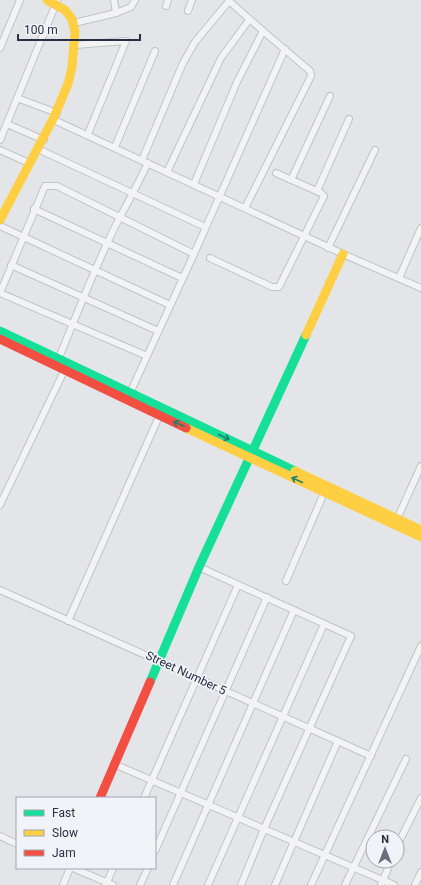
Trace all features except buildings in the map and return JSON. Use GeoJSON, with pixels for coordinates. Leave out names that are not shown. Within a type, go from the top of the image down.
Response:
{"type":"FeatureCollection","features":[{"type":"Feature","properties":{"kind":"street"},"geometry":{"type":"LineString","coordinates":[[0,48],[20,0]]}},
{"type":"Feature","properties":{"kind":"street"},"geometry":{"type":"LineString","coordinates":[[114,0],[116,13]]}},
{"type":"Feature","properties":{"kind":"street"},"geometry":{"type":"LineString","coordinates":[[74,23],[116,13],[131,7],[135,0]]}},
{"type":"Feature","properties":{"kind":"street"},"geometry":{"type":"LineString","coordinates":[[188,11],[192,0]]}},
{"type":"Feature","properties":{"kind":"street"},"geometry":{"type":"LineString","coordinates":[[58,360],[83,297],[120,217],[134,194],[145,161],[183,64],[195,42],[228,0],[249,20],[310,71],[311,76],[245,208]]}},
{"type":"Feature","properties":{"kind":"street"},"geometry":{"type":"LineString","coordinates":[[0,140],[53,1],[70,15],[74,23],[75,45],[68,83],[44,140],[29,163],[0,220]]}},
{"type":"Feature","properties":{"kind":"street"},"geometry":{"type":"LineString","coordinates":[[167,172],[221,58],[249,20]]}},
{"type":"Feature","properties":{"kind":"street"},"geometry":{"type":"LineString","coordinates":[[194,184],[237,82],[263,31]]}},
{"type":"Feature","properties":{"kind":"street"},"geometry":{"type":"LineString","coordinates":[[75,45],[126,41],[88,134]]}},
{"type":"Feature","properties":{"kind":"street"},"geometry":{"type":"LineString","coordinates":[[130,394],[285,49]]}},
{"type":"Feature","properties":{"kind":"street"},"geometry":{"type":"LineString","coordinates":[[115,148],[155,51]]}},
{"type":"Feature","properties":{"kind":"street"},"geometry":{"type":"LineString","coordinates":[[291,180],[330,96]]}},
{"type":"Feature","properties":{"kind":"street"},"geometry":{"type":"LineString","coordinates":[[17,98],[55,116],[115,148],[328,248],[421,288]]}},
{"type":"Feature","properties":{"kind":"street"},"geometry":{"type":"LineString","coordinates":[[316,191],[349,119]]}},
{"type":"Feature","properties":{"kind":"street"},"geometry":{"type":"LineString","coordinates":[[7,124],[44,140]]}},
{"type":"Feature","properties":{"kind":"street"},"geometry":{"type":"LineString","coordinates":[[38,149],[205,227]]}},
{"type":"Feature","properties":{"kind":"street"},"geometry":{"type":"LineString","coordinates":[[0,150],[29,163]]}},
{"type":"Feature","properties":{"kind":"street"},"geometry":{"type":"LineString","coordinates":[[328,248],[375,150]]}},
{"type":"Feature","properties":{"kind":"street"},"geometry":{"type":"LineString","coordinates":[[210,258],[276,288],[280,287],[324,196],[276,173]]}},
{"type":"Feature","properties":{"kind":"street"},"geometry":{"type":"LineString","coordinates":[[147,356],[0,293],[34,209],[45,186],[57,186],[194,254]]}},
{"type":"Feature","properties":{"kind":"street"},"geometry":{"type":"LineString","coordinates":[[34,209],[182,278]]}},
{"type":"Feature","properties":{"kind":"street"},"geometry":{"type":"LineString","coordinates":[[0,226],[170,305]]}},
{"type":"Feature","properties":{"kind":"street"},"geometry":{"type":"LineString","coordinates":[[399,278],[421,228]]}},
{"type":"Feature","properties":{"kind":"street"},"geometry":{"type":"LineString","coordinates":[[100,797],[199,567],[343,254]]}},
{"type":"Feature","properties":{"kind":"street"},"geometry":{"type":"LineString","coordinates":[[11,265],[158,331]]}},
{"type":"Feature","properties":{"kind":"street"},"geometry":{"type":"LineString","coordinates":[[0,331],[130,394],[161,412]]}},
{"type":"Feature","properties":{"kind":"street"},"geometry":{"type":"LineString","coordinates":[[0,339],[64,370],[161,412],[250,454],[421,530]]}},
{"type":"Feature","properties":{"kind":"street"},"geometry":{"type":"LineString","coordinates":[[0,505],[64,370]]}},
{"type":"Feature","properties":{"kind":"street"},"geometry":{"type":"LineString","coordinates":[[68,621],[161,412]]}},
{"type":"Feature","properties":{"kind":"street"},"geometry":{"type":"LineString","coordinates":[[250,454],[324,493],[421,537]]}},
{"type":"Feature","properties":{"kind":"street"},"geometry":{"type":"LineString","coordinates":[[397,519],[421,466]]}},
{"type":"Feature","properties":{"kind":"street"},"geometry":{"type":"LineString","coordinates":[[286,581],[324,493]]}},
{"type":"Feature","properties":{"kind":"street"},"geometry":{"type":"LineString","coordinates":[[199,567],[352,636],[264,829],[241,885]]}},
{"type":"Feature","properties":{"kind":"street"},"geometry":{"type":"LineString","coordinates":[[144,797],[196,677],[238,585]]}},
{"type":"Feature","properties":{"kind":"street","name":"Street Number 5"},"geometry":{"type":"LineString","coordinates":[[0,590],[371,756]]}},
{"type":"Feature","properties":{"kind":"street"},"geometry":{"type":"LineString","coordinates":[[156,849],[266,597]]}},
{"type":"Feature","properties":{"kind":"street"},"geometry":{"type":"LineString","coordinates":[[173,885],[294,610]]}},
{"type":"Feature","properties":{"kind":"street"},"geometry":{"type":"LineString","coordinates":[[208,885],[324,624]]}},
{"type":"Feature","properties":{"kind":"street"},"geometry":{"type":"LineString","coordinates":[[311,885],[421,646]]}},
{"type":"Feature","properties":{"kind":"street"},"geometry":{"type":"LineString","coordinates":[[275,885],[338,741]]}},
{"type":"Feature","properties":{"kind":"street"},"geometry":{"type":"LineString","coordinates":[[345,885],[406,759]]}},
{"type":"Feature","properties":{"kind":"street"},"geometry":{"type":"LineString","coordinates":[[114,764],[324,854],[353,867],[382,883],[394,885]]}},
{"type":"Feature","properties":{"kind":"street"},"geometry":{"type":"LineString","coordinates":[[405,830],[421,798]]}},
{"type":"Feature","properties":{"kind":"street"},"geometry":{"type":"LineString","coordinates":[[0,836],[16,844]]}},
{"type":"Feature","properties":{"kind":"street"},"geometry":{"type":"LineString","coordinates":[[63,885],[71,869]]}},
{"type":"Feature","properties":{"kind":"street"},"geometry":{"type":"LineString","coordinates":[[73,869],[108,884],[113,869]]}},
{"type":"Feature","properties":{"kind":"street"},"geometry":{"type":"LineString","coordinates":[[140,885],[148,869]]}},
{"type":"Feature","properties":{"kind":"street"},"geometry":{"type":"LineString","coordinates":[[382,883],[388,869]]}},
{"type":"Feature","properties":{"kind":"street"},"geometry":{"type":"LineString","coordinates":[[415,885],[421,872]]}},
{"type":"Feature","properties":{"kind":"traffic: fast"},"geometry":{"type":"LineString","coordinates":[[0,331],[295,471]]}},
{"type":"Feature","properties":{"kind":"traffic: fast"},"geometry":{"type":"LineString","coordinates":[[150,682],[199,567],[306,335]]}},
{"type":"Feature","properties":{"kind":"traffic: slow"},"geometry":{"type":"LineString","coordinates":[[0,220],[54,117],[68,84],[72,67],[75,32],[72,19],[65,10],[47,0]]}},
{"type":"Feature","properties":{"kind":"traffic: slow"},"geometry":{"type":"LineString","coordinates":[[306,335],[343,254]]}},
{"type":"Feature","properties":{"kind":"traffic: slow"},"geometry":{"type":"LineString","coordinates":[[186,428],[421,537]]}},
{"type":"Feature","properties":{"kind":"traffic: slow"},"geometry":{"type":"LineString","coordinates":[[295,471],[421,530]]}},
{"type":"Feature","properties":{"kind":"traffic: jam"},"geometry":{"type":"LineString","coordinates":[[0,339],[186,428]]}},
{"type":"Feature","properties":{"kind":"traffic: jam"},"geometry":{"type":"LineString","coordinates":[[100,797],[150,682]]}}]}
